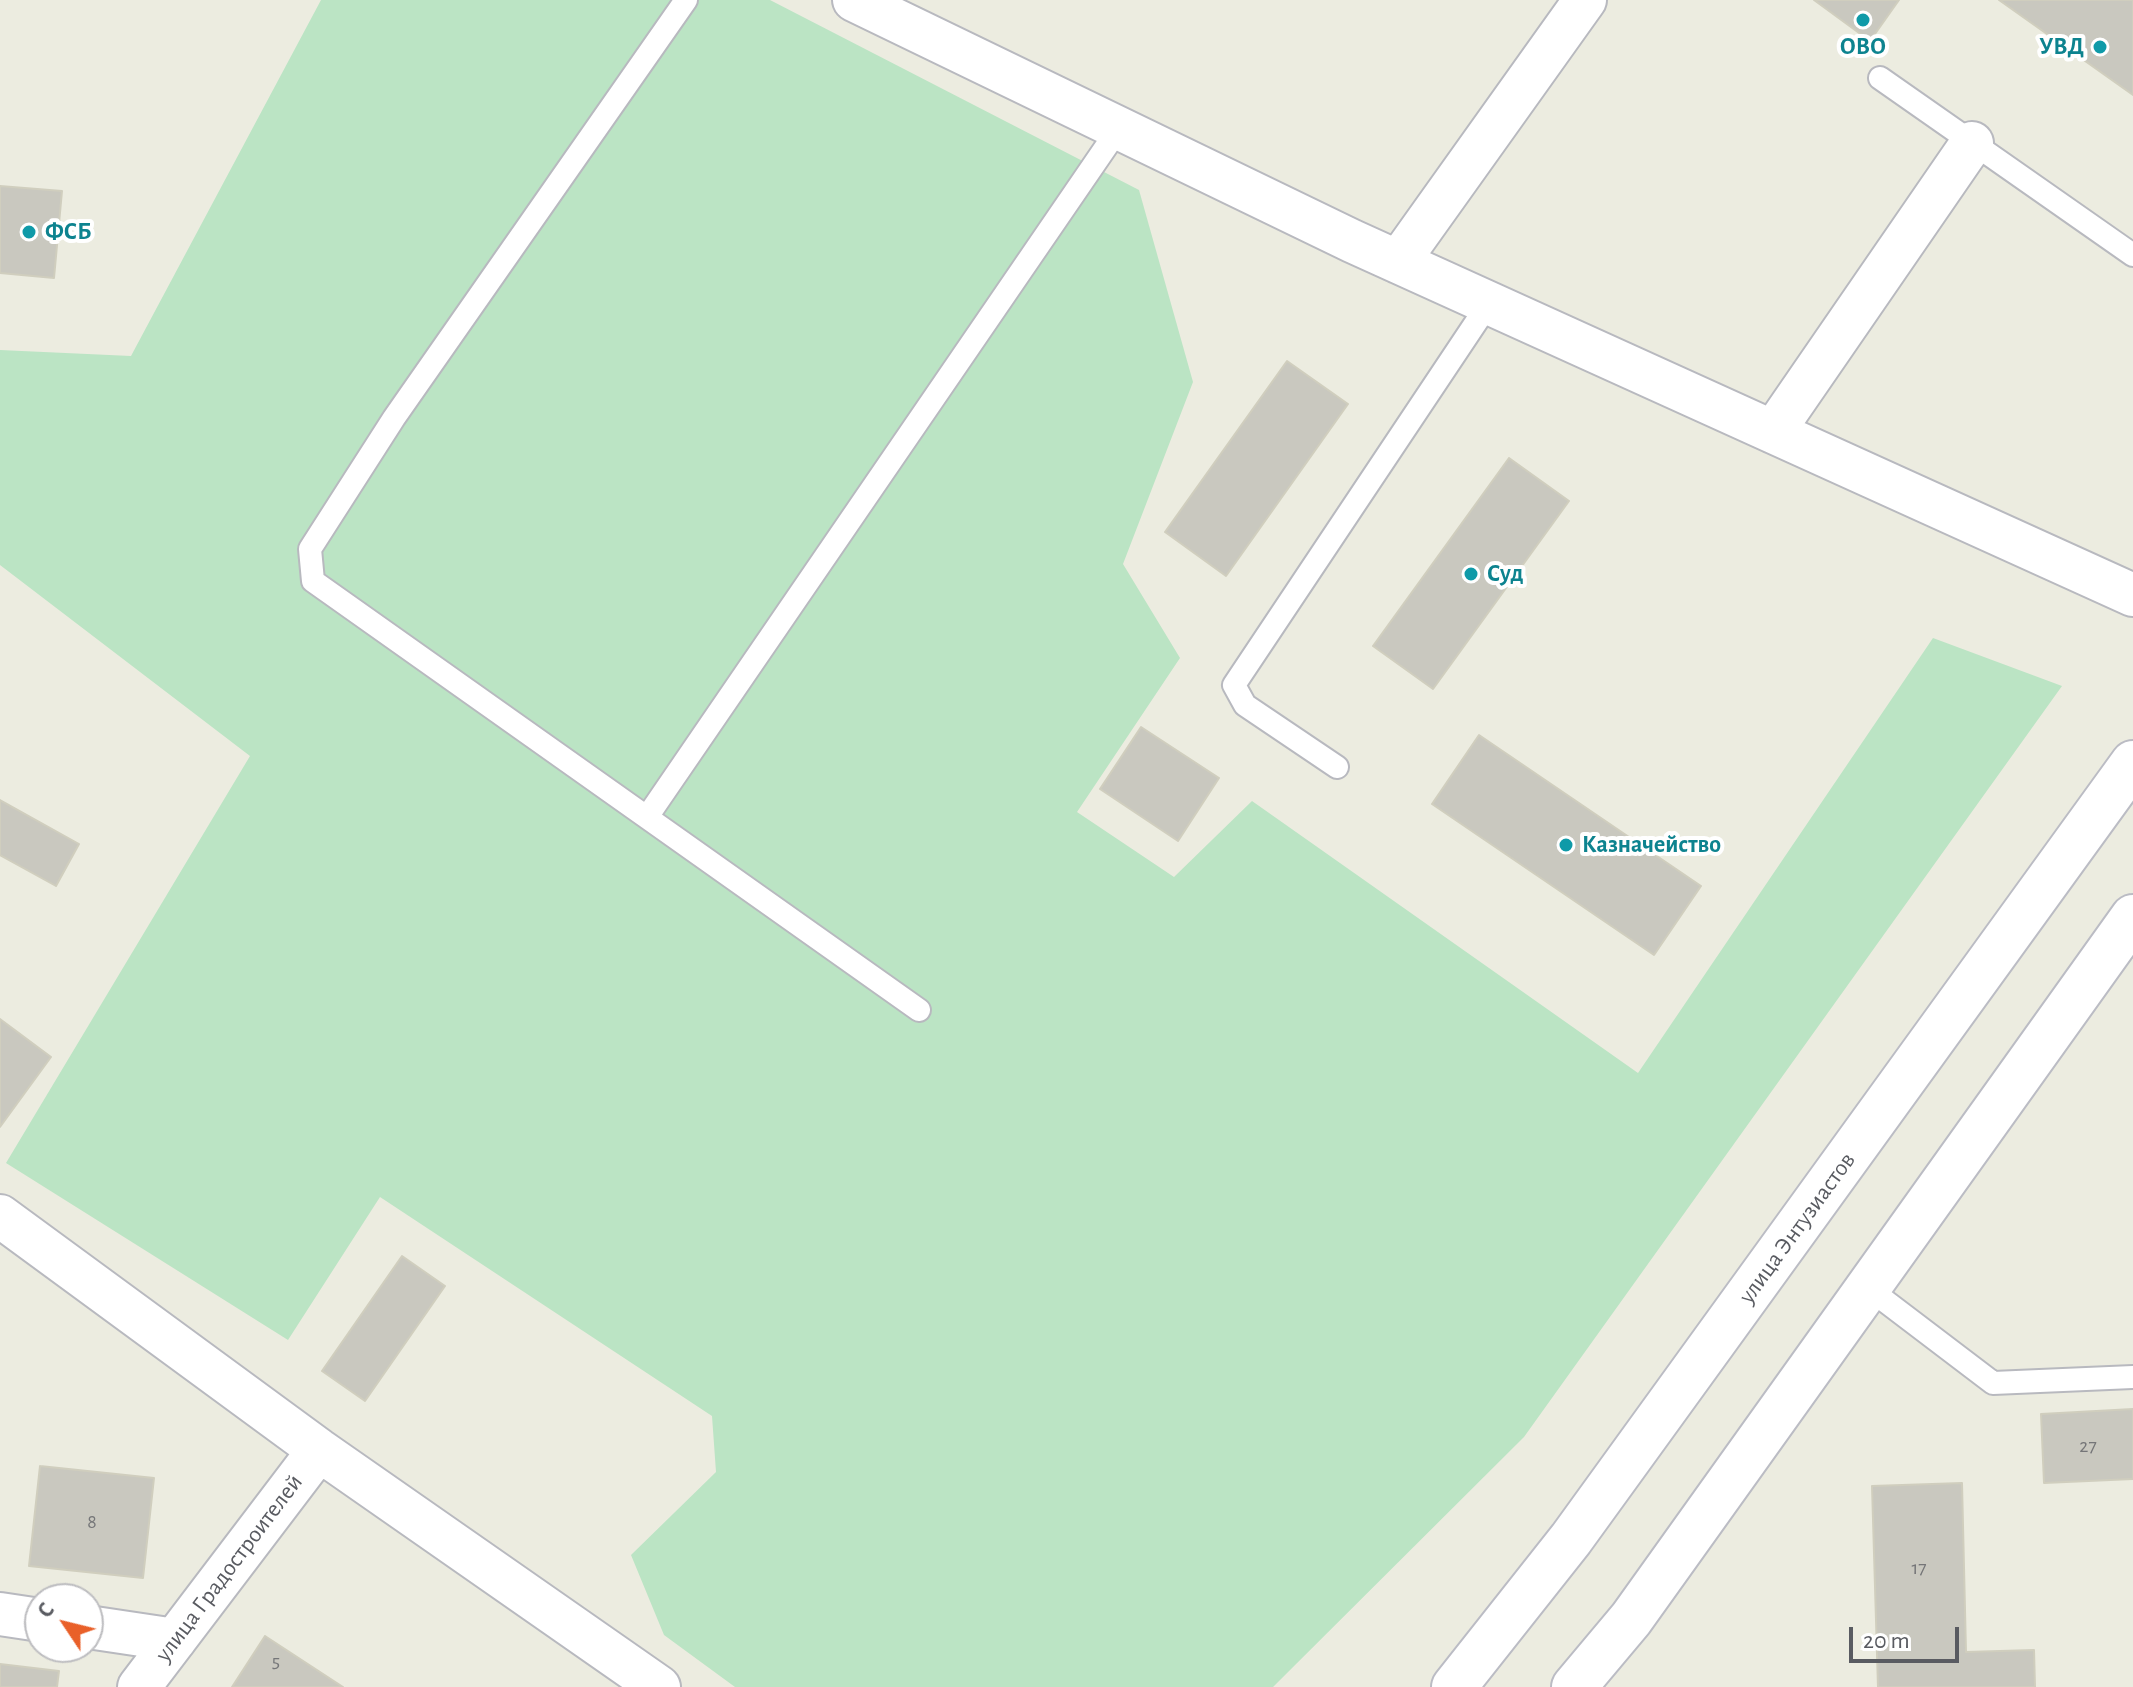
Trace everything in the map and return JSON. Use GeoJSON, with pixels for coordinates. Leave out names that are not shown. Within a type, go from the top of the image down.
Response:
{"type":"FeatureCollection","features":[{"type":"Feature","properties":{"kind":"street"},"geometry":{"type":"LineString","coordinates":[[854,0],[1398,262],[2133,595]]}},
{"type":"Feature","properties":{"kind":"street"},"geometry":{"type":"LineString","coordinates":[[1398,262],[1585,0]]}},
{"type":"Feature","properties":{"kind":"street"},"geometry":{"type":"LineString","coordinates":[[1773,432],[1972,143]]}},
{"type":"Feature","properties":{"kind":"street","name":"улица Энтузиастов"},"geometry":{"type":"LineString","coordinates":[[1454,1687],[1571,1539],[2133,763]]}},
{"type":"Feature","properties":{"kind":"street"},"geometry":{"type":"LineString","coordinates":[[1574,1687],[1631,1619],[2133,917]]}},
{"type":"Feature","properties":{"kind":"street"},"geometry":{"type":"LineString","coordinates":[[0,1216],[319,1450],[659,1687]]}},
{"type":"Feature","properties":{"kind":"street","name":"улица Градостроителей"},"geometry":{"type":"LineString","coordinates":[[139,1687],[319,1450]]}},
{"type":"Feature","properties":{"kind":"street"},"geometry":{"type":"LineString","coordinates":[[0,1614],[24,1618]]}},
{"type":"Feature","properties":{"kind":"street"},"geometry":{"type":"LineString","coordinates":[[104,1629],[175,1640]]}},
{"type":"Feature","properties":{"kind":"lane"},"geometry":{"type":"LineString","coordinates":[[686,0],[394,418],[310,549],[313,581],[919,1010]]}},
{"type":"Feature","properties":{"kind":"lane"},"geometry":{"type":"LineString","coordinates":[[1880,78],[2133,255]]}},
{"type":"Feature","properties":{"kind":"lane"},"geometry":{"type":"LineString","coordinates":[[647,817],[1119,128]]}},
{"type":"Feature","properties":{"kind":"lane"},"geometry":{"type":"LineString","coordinates":[[1337,767],[1245,705],[1234,685],[1489,303]]}},
{"type":"Feature","properties":{"kind":"lane"},"geometry":{"type":"LineString","coordinates":[[1868,1288],[1993,1383],[2133,1377]]}},
{"type":"Feature","properties":{"kind":"green space"},"geometry":{"type":"Polygon","coordinates":[[[321,0],[770,0],[1139,190],[1193,382],[1123,564],[1180,658],[1077,812],[1174,877],[1252,801],[1638,1073],[1933,638],[2062,686],[1524,1437],[1273,1687],[735,1687],[664,1635],[631,1555],[716,1472],[712,1416],[380,1197],[288,1340],[6,1163],[250,756],[0,565],[0,350],[131,356],[321,0]]]}},
{"type":"Feature","properties":{"kind":"building","name":"ОВО"},"geometry":{"type":"Polygon","coordinates":[[[1814,0],[1899,0],[1870,41],[1814,0]]]}},
{"type":"Feature","properties":{"kind":"building","name":"УВД"},"geometry":{"type":"Polygon","coordinates":[[[1999,0],[2133,0],[2133,95],[1999,0]]]}},
{"type":"Feature","properties":{"kind":"building","name":"ФСБ"},"geometry":{"type":"Polygon","coordinates":[[[0,186],[62,191],[54,278],[0,273],[0,186]]]}},
{"type":"Feature","properties":{"kind":"building"},"geometry":{"type":"Polygon","coordinates":[[[1287,361],[1348,404],[1226,576],[1165,532],[1287,361]]]}},
{"type":"Feature","properties":{"kind":"building","name":"Суд"},"geometry":{"type":"Polygon","coordinates":[[[1509,458],[1569,501],[1433,689],[1373,646],[1509,458]]]}},
{"type":"Feature","properties":{"kind":"building"},"geometry":{"type":"Polygon","coordinates":[[[1141,727],[1219,778],[1178,841],[1100,789],[1141,727]]]}},
{"type":"Feature","properties":{"kind":"building","name":"Казначейство"},"geometry":{"type":"Polygon","coordinates":[[[1479,735],[1701,886],[1654,955],[1432,804],[1479,735]]]}},
{"type":"Feature","properties":{"kind":"building"},"geometry":{"type":"Polygon","coordinates":[[[0,800],[79,844],[56,886],[0,855],[0,800]]]}},
{"type":"Feature","properties":{"kind":"building"},"geometry":{"type":"Polygon","coordinates":[[[0,1019],[51,1057],[0,1127],[0,1019]]]}},
{"type":"Feature","properties":{"kind":"building"},"geometry":{"type":"Polygon","coordinates":[[[402,1256],[445,1286],[365,1401],[322,1371],[402,1256]]]}},
{"type":"Feature","properties":{"kind":"building"},"geometry":{"type":"Polygon","coordinates":[[[2133,1409],[2133,1479],[2044,1483],[2041,1414],[2133,1409]]]}},
{"type":"Feature","properties":{"kind":"building"},"geometry":{"type":"Polygon","coordinates":[[[40,1466],[154,1478],[143,1578],[29,1566],[40,1466]]]}},
{"type":"Feature","properties":{"kind":"building"},"geometry":{"type":"Polygon","coordinates":[[[1962,1483],[1966,1652],[2034,1650],[2035,1687],[1878,1687],[1872,1486],[1962,1483]]]}},
{"type":"Feature","properties":{"kind":"building"},"geometry":{"type":"Polygon","coordinates":[[[265,1636],[343,1687],[232,1687],[265,1636]]]}},
{"type":"Feature","properties":{"kind":"building"},"geometry":{"type":"Polygon","coordinates":[[[0,1664],[59,1671],[57,1687],[0,1687],[0,1664]]]}},
{"type":"Feature","properties":{"kind":"place","name":"ОВО"},"geometry":{"type":"Point","coordinates":[1863,20]}},
{"type":"Feature","properties":{"kind":"place","name":"УВД"},"geometry":{"type":"Point","coordinates":[2100,47]}},
{"type":"Feature","properties":{"kind":"place","name":"ФСБ"},"geometry":{"type":"Point","coordinates":[29,232]}},
{"type":"Feature","properties":{"kind":"place","name":"Суд"},"geometry":{"type":"Point","coordinates":[1471,574]}},
{"type":"Feature","properties":{"kind":"place","name":"Казначейство"},"geometry":{"type":"Point","coordinates":[1566,845]}}]}
